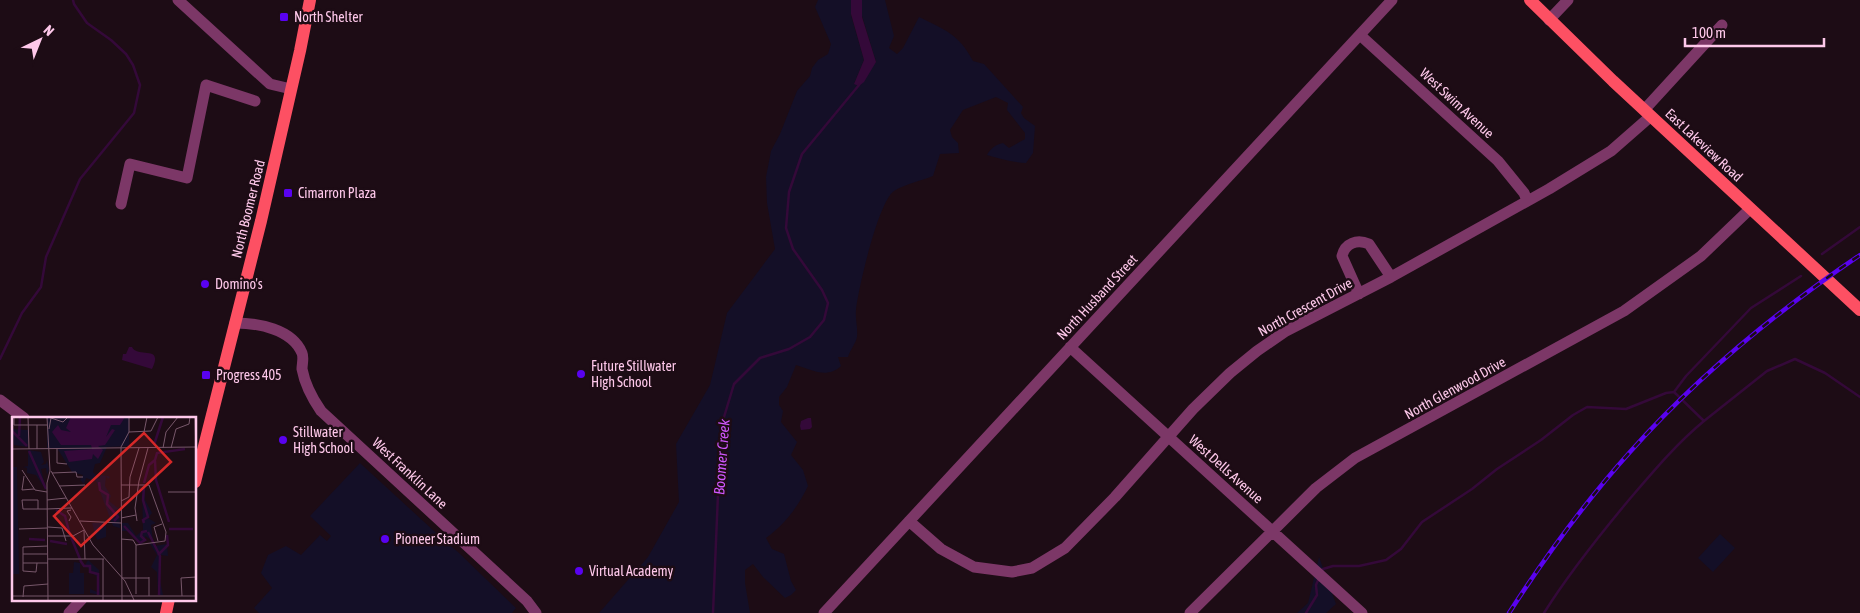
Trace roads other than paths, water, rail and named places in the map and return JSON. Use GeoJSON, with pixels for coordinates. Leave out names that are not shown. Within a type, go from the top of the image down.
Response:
{"type":"FeatureCollection","features":[{"type":"Feature","properties":{"kind":"main road","name":"North Boomer Road"},"geometry":{"type":"LineString","coordinates":[[196,468],[235,323],[292,89],[310,0]]}},
{"type":"Feature","properties":{"kind":"main road","name":"East Lakeview Road"},"geometry":{"type":"LineString","coordinates":[[1530,0],[1612,81],[1860,310]]}},
{"type":"Feature","properties":{"kind":"main road"},"geometry":{"type":"LineString","coordinates":[[166,613],[169,600]]}},
{"type":"Feature","properties":{"kind":"street"},"geometry":{"type":"LineString","coordinates":[[178,0],[270,84],[292,89]]}},
{"type":"Feature","properties":{"kind":"street","name":"North Husband Street"},"geometry":{"type":"LineString","coordinates":[[824,613],[1392,0]]}},
{"type":"Feature","properties":{"kind":"street"},"geometry":{"type":"LineString","coordinates":[[1549,20],[1568,0]]}},
{"type":"Feature","properties":{"kind":"street","name":"North Crescent Drive"},"geometry":{"type":"LineString","coordinates":[[909,521],[941,549],[974,567],[1012,572],[1032,568],[1065,548],[1115,497],[1192,409],[1230,373],[1257,351],[1286,332],[1391,277],[1548,189],[1611,151],[1648,113],[1722,25]]}},
{"type":"Feature","properties":{"kind":"street","name":"West Swim Avenue"},"geometry":{"type":"LineString","coordinates":[[1360,35],[1498,161],[1524,193],[1527,200]]}},
{"type":"Feature","properties":{"kind":"street"},"geometry":{"type":"LineString","coordinates":[[121,204],[130,164],[187,178],[206,85],[255,101]]}},
{"type":"Feature","properties":{"kind":"street","name":"North Glenwood Drive"},"geometry":{"type":"LineString","coordinates":[[1190,613],[1316,488],[1355,458],[1624,311],[1701,256],[1750,209]]}},
{"type":"Feature","properties":{"kind":"street"},"geometry":{"type":"LineString","coordinates":[[1359,294],[1342,256],[1343,250],[1349,244],[1357,242],[1369,244],[1391,277]]}},
{"type":"Feature","properties":{"kind":"street","name":"West Franklin Lane"},"geometry":{"type":"LineString","coordinates":[[235,323],[251,323],[283,333],[295,344],[303,354],[302,368],[309,394],[321,411],[527,601],[536,613]]}},
{"type":"Feature","properties":{"kind":"street","name":"West Dells Avenue"},"geometry":{"type":"LineString","coordinates":[[1070,347],[1362,613]]}},
{"type":"Feature","properties":{"kind":"street"},"geometry":{"type":"LineString","coordinates":[[0,400],[23,417]]}},
{"type":"Feature","properties":{"kind":"street"},"geometry":{"type":"LineString","coordinates":[[69,613],[81,600]]}},
{"type":"Feature","properties":{"kind":"waterway"},"geometry":{"type":"LineString","coordinates":[[0,359],[22,313],[41,287],[46,257],[80,179],[134,113],[140,85],[133,65],[126,54],[111,40],[87,23],[73,0]]}},
{"type":"Feature","properties":{"kind":"waterway","name":"Boomer Creek"},"geometry":{"type":"LineString","coordinates":[[713,613],[718,494],[724,417],[734,384],[760,358],[789,349],[810,337],[824,320],[828,303],[822,290],[793,249],[786,228],[789,192],[802,154],[859,85]]}},
{"type":"Feature","properties":{"kind":"waterway"},"geometry":{"type":"LineString","coordinates":[[1822,254],[1860,227]]}},
{"type":"Feature","properties":{"kind":"waterway"},"geometry":{"type":"LineString","coordinates":[[1322,571],[1333,566],[1359,566],[1386,560],[1401,549],[1422,522],[1472,489],[1497,469],[1587,407],[1626,409],[1666,393],[1674,392],[1686,376],[1751,308],[1801,276]]}},
{"type":"Feature","properties":{"kind":"waterway"},"geometry":{"type":"LineString","coordinates":[[1674,392],[1704,421],[1767,371],[1795,359],[1825,373],[1860,397]]}},
{"type":"Feature","properties":{"kind":"waterway"},"geometry":{"type":"LineString","coordinates":[[1544,613],[1563,584],[1628,501],[1655,469],[1704,421]]}},
{"type":"Feature","properties":{"kind":"waterway"},"geometry":{"type":"LineString","coordinates":[[1306,613],[1317,595],[1316,585],[1319,578]]}},
{"type":"Feature","properties":{"kind":"railway"},"geometry":{"type":"LineString","coordinates":[[1509,613],[1581,510],[1613,471],[1656,424],[1710,371],[1739,346],[1798,299],[1860,255]]}},
{"type":"Feature","properties":{"kind":"place","name":"North Shelter"},"geometry":{"type":"Point","coordinates":[284,17]}},
{"type":"Feature","properties":{"kind":"place","name":"Cimarron Plaza"},"geometry":{"type":"Point","coordinates":[288,193]}},
{"type":"Feature","properties":{"kind":"place","name":"Domino's"},"geometry":{"type":"Point","coordinates":[205,284]}},
{"type":"Feature","properties":{"kind":"place","name":"Future Stillwater High School"},"geometry":{"type":"Point","coordinates":[581,374]}},
{"type":"Feature","properties":{"kind":"place","name":"Progress 405"},"geometry":{"type":"Point","coordinates":[206,375]}},
{"type":"Feature","properties":{"kind":"place","name":"Stillwater High School"},"geometry":{"type":"Point","coordinates":[283,440]}},
{"type":"Feature","properties":{"kind":"place","name":"Pioneer Stadium"},"geometry":{"type":"Point","coordinates":[385,539]}},
{"type":"Feature","properties":{"kind":"place","name":"Virtual Academy"},"geometry":{"type":"Point","coordinates":[579,571]}}]}
